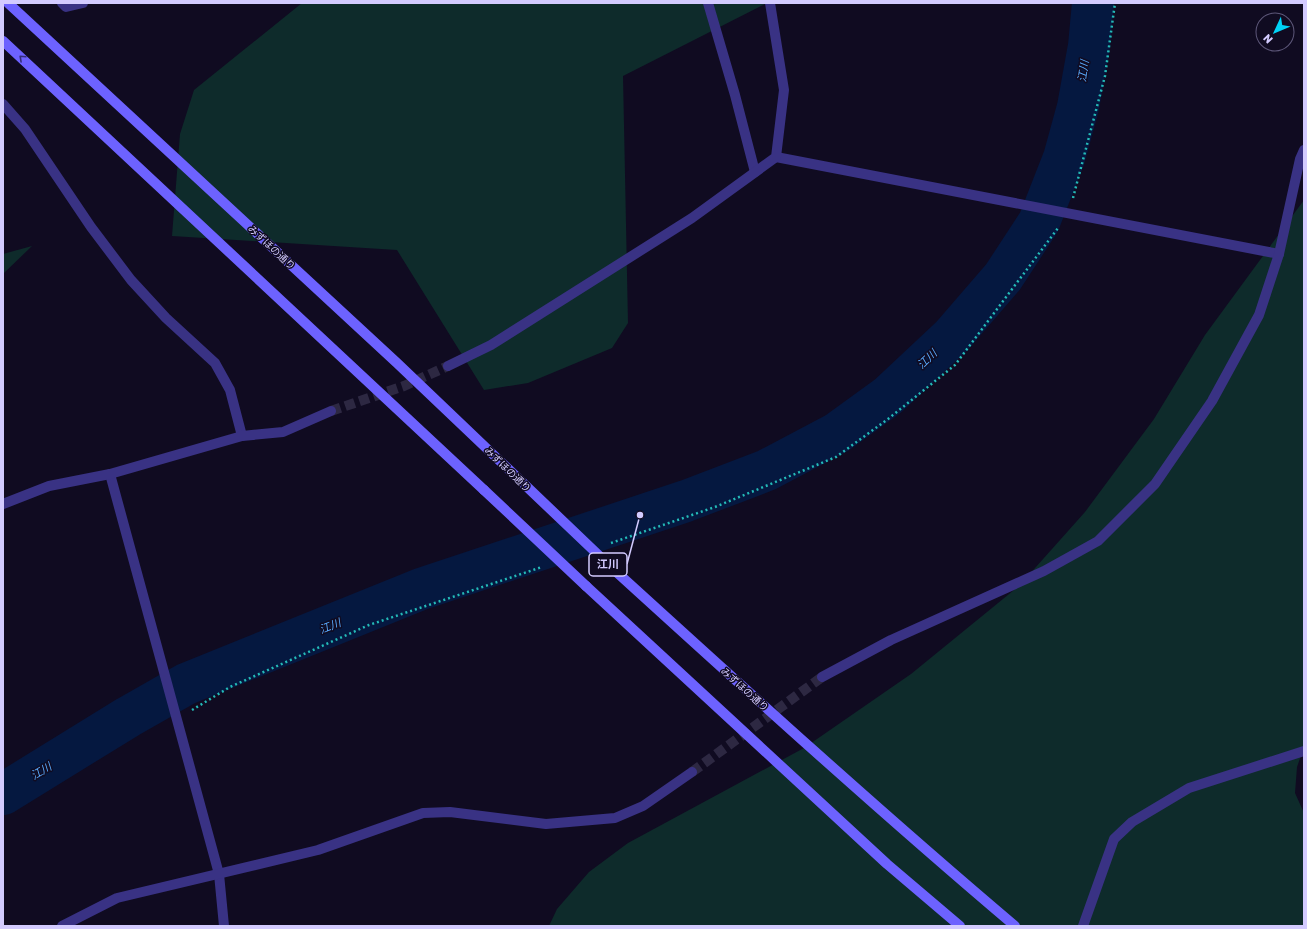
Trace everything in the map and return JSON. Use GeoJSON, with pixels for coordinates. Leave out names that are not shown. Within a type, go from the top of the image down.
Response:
{"type":"FeatureCollection","features":[{"type":"Feature","properties":{"kind":"street","name":"みずほの通り"},"geometry":{"type":"LineString","coordinates":[[8,3],[397,362],[611,567],[759,702],[950,871],[1015,926]]}},
{"type":"Feature","properties":{"kind":"street"},"geometry":{"type":"LineString","coordinates":[[62,3],[66,7],[83,3]]}},
{"type":"Feature","properties":{"kind":"street"},"geometry":{"type":"LineString","coordinates":[[708,3],[735,94],[755,172]]}},
{"type":"Feature","properties":{"kind":"street"},"geometry":{"type":"LineString","coordinates":[[770,3],[784,90],[776,157]]}},
{"type":"Feature","properties":{"kind":"street"},"geometry":{"type":"LineString","coordinates":[[3,41],[586,586],[881,859],[960,926]]}},
{"type":"Feature","properties":{"kind":"street"},"geometry":{"type":"LineString","coordinates":[[3,104],[25,129],[91,227],[131,280],[166,318],[215,363],[230,390],[242,436]]}},
{"type":"Feature","properties":{"kind":"street"},"geometry":{"type":"LineString","coordinates":[[822,677],[891,640],[1044,571],[1098,541],[1155,484],[1212,402],[1259,316],[1279,254],[1300,159],[1304,150]]}},
{"type":"Feature","properties":{"kind":"street"},"geometry":{"type":"LineString","coordinates":[[448,366],[491,345],[692,218],[776,157],[1279,254]]}},
{"type":"Feature","properties":{"kind":"street"},"geometry":{"type":"LineString","coordinates":[[3,504],[49,486],[110,474],[242,436],[283,432],[331,410]]}},
{"type":"Feature","properties":{"kind":"street"},"geometry":{"type":"LineString","coordinates":[[110,474],[219,874],[224,926]]}},
{"type":"Feature","properties":{"kind":"street"},"geometry":{"type":"LineString","coordinates":[[1083,926],[1114,839],[1132,822],[1189,788],[1304,751]]}},
{"type":"Feature","properties":{"kind":"street"},"geometry":{"type":"LineString","coordinates":[[62,926],[118,898],[318,850],[423,813],[450,812],[546,824],[615,818],[643,806],[692,772]]}},
{"type":"Feature","properties":{"kind":"path"},"geometry":{"type":"LineString","coordinates":[[606,545],[715,507],[836,457],[888,419],[955,365],[1069,214],[1105,76],[1115,3]]}},
{"type":"Feature","properties":{"kind":"path"},"geometry":{"type":"LineString","coordinates":[[177,720],[230,687],[369,625],[547,565]]}},
{"type":"Feature","properties":{"kind":"green space"},"geometry":{"type":"Polygon","coordinates":[[[302,3],[767,3],[623,76],[628,323],[612,348],[528,383],[484,390],[397,250],[172,236],[180,134],[194,90],[302,3]]]}},
{"type":"Feature","properties":{"kind":"green space"},"geometry":{"type":"Polygon","coordinates":[[[1304,200],[1304,747],[1297,767],[1295,793],[1304,813],[1304,926],[549,926],[557,909],[589,872],[628,843],[804,748],[911,674],[1019,586],[1085,512],[1154,419],[1205,335],[1304,200]]]}},
{"type":"Feature","properties":{"kind":"green space"},"geometry":{"type":"Polygon","coordinates":[[[32,246],[3,274],[3,254],[32,246]]]}},
{"type":"Feature","properties":{"kind":"waterway","name":"江川"},"geometry":{"type":"LineString","coordinates":[[3,794],[128,717],[186,684],[421,589],[686,501],[767,470],[837,433],[888,396],[952,336],[1003,277],[1039,222],[1064,158],[1078,107],[1089,46],[1093,3]]}},
{"type":"Feature","properties":{"kind":"tunnel"},"geometry":{"type":"LineString","coordinates":[[331,411],[404,386],[448,366]]}},
{"type":"Feature","properties":{"kind":"tunnel"},"geometry":{"type":"LineString","coordinates":[[692,772],[822,677]]}},
{"type":"Feature","properties":{"kind":"place","name":"江川"},"geometry":{"type":"Point","coordinates":[640,515]}}]}
